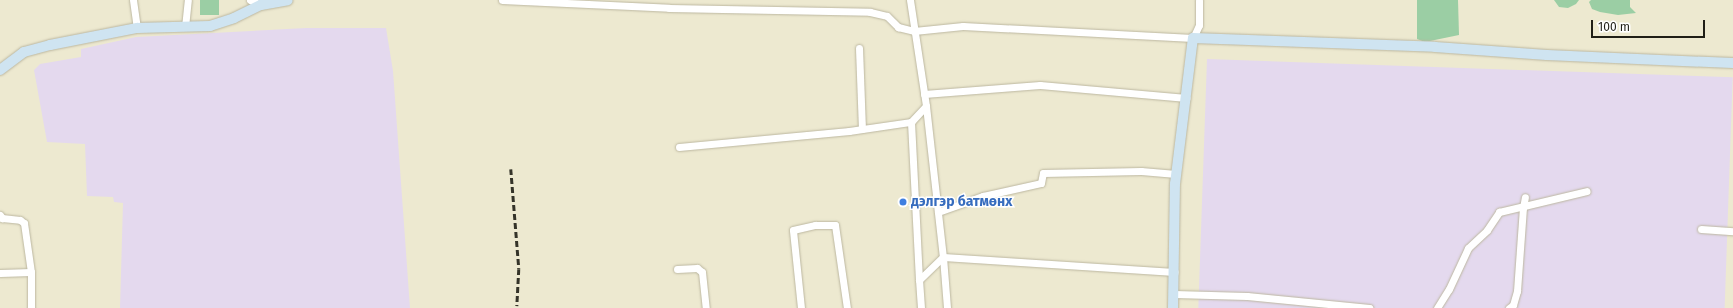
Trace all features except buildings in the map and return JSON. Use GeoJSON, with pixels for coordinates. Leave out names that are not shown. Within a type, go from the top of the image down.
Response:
{"type":"FeatureCollection","features":[{"type":"Feature","properties":{"kind":"street"},"geometry":{"type":"LineString","coordinates":[[133,0],[137,28]]}},
{"type":"Feature","properties":{"kind":"street"},"geometry":{"type":"LineString","coordinates":[[185,27],[188,0]]}},
{"type":"Feature","properties":{"kind":"street"},"geometry":{"type":"LineString","coordinates":[[250,0],[261,5]]}},
{"type":"Feature","properties":{"kind":"street"},"geometry":{"type":"LineString","coordinates":[[0,70],[24,52],[137,28],[210,26],[222,23],[261,5],[288,0]]}},
{"type":"Feature","properties":{"kind":"street"},"geometry":{"type":"LineString","coordinates":[[502,0],[673,4],[870,12],[887,16],[898,27],[914,31],[963,26],[1193,38],[1434,47],[1547,55],[1733,63]]}},
{"type":"Feature","properties":{"kind":"street"},"geometry":{"type":"LineString","coordinates":[[910,0],[926,106],[943,257],[947,308]]}},
{"type":"Feature","properties":{"kind":"street"},"geometry":{"type":"LineString","coordinates":[[1173,308],[1176,174],[1193,38],[1199,25],[1199,0]]}},
{"type":"Feature","properties":{"kind":"street"},"geometry":{"type":"LineString","coordinates":[[859,48],[862,129]]}},
{"type":"Feature","properties":{"kind":"street"},"geometry":{"type":"LineString","coordinates":[[924,94],[1040,85],[1186,98]]}},
{"type":"Feature","properties":{"kind":"street"},"geometry":{"type":"LineString","coordinates":[[679,147],[862,129],[911,122],[926,106]]}},
{"type":"Feature","properties":{"kind":"street"},"geometry":{"type":"LineString","coordinates":[[911,122],[921,308]]}},
{"type":"Feature","properties":{"kind":"street"},"geometry":{"type":"LineString","coordinates":[[938,212],[983,196],[1041,184],[1043,173],[1141,171],[1176,174]]}},
{"type":"Feature","properties":{"kind":"street"},"geometry":{"type":"LineString","coordinates":[[1436,308],[1449,289],[1468,248],[1486,230],[1499,212],[1522,208],[1587,191]]}},
{"type":"Feature","properties":{"kind":"street"},"geometry":{"type":"LineString","coordinates":[[1509,308],[1512,305],[1517,291],[1522,208],[1525,197]]}},
{"type":"Feature","properties":{"kind":"street"},"geometry":{"type":"LineString","coordinates":[[0,215],[8,220],[20,220],[24,222],[30,272],[31,308]]}},
{"type":"Feature","properties":{"kind":"street"},"geometry":{"type":"LineString","coordinates":[[801,308],[793,230],[815,225],[835,225],[847,308]]}},
{"type":"Feature","properties":{"kind":"street"},"geometry":{"type":"LineString","coordinates":[[1701,229],[1733,231]]}},
{"type":"Feature","properties":{"kind":"street"},"geometry":{"type":"LineString","coordinates":[[919,280],[943,257],[1175,272]]}},
{"type":"Feature","properties":{"kind":"street"},"geometry":{"type":"LineString","coordinates":[[677,269],[697,268],[702,272],[706,308]]}},
{"type":"Feature","properties":{"kind":"street"},"geometry":{"type":"LineString","coordinates":[[0,273],[30,272]]}},
{"type":"Feature","properties":{"kind":"street"},"geometry":{"type":"LineString","coordinates":[[1174,294],[1247,296],[1368,308]]}},
{"type":"Feature","properties":{"kind":"shaded area"},"geometry":{"type":"Polygon","coordinates":[[[306,28],[386,28],[393,71],[410,308],[120,308],[123,203],[114,202],[113,197],[87,196],[85,144],[47,142],[34,70],[40,64],[81,57],[81,49],[136,37],[306,28]]]}},
{"type":"Feature","properties":{"kind":"shaded area"},"geometry":{"type":"Polygon","coordinates":[[[1207,59],[1733,77],[1725,308],[1198,308],[1207,59]]]}},
{"type":"Feature","properties":{"kind":"green space"},"geometry":{"type":"Polygon","coordinates":[[[200,0],[219,0],[219,15],[200,15],[200,0]]]}},
{"type":"Feature","properties":{"kind":"green space"},"geometry":{"type":"Polygon","coordinates":[[[1417,0],[1458,0],[1459,35],[1425,42],[1417,39],[1417,0]]]}},
{"type":"Feature","properties":{"kind":"green space"},"geometry":{"type":"Polygon","coordinates":[[[1554,0],[1579,0],[1576,4],[1568,8],[1559,7],[1554,0]]]}},
{"type":"Feature","properties":{"kind":"green space"},"geometry":{"type":"Polygon","coordinates":[[[1591,0],[1630,0],[1630,7],[1636,13],[1618,15],[1600,12],[1592,9],[1589,2],[1591,0]]]}},
{"type":"Feature","properties":{"kind":"railway"},"geometry":{"type":"LineString","coordinates":[[511,169],[519,269],[517,306]]}},
{"type":"Feature","properties":{"kind":"place","name":"дэлгэр батмөнх"},"geometry":{"type":"Point","coordinates":[903,202]}}]}
